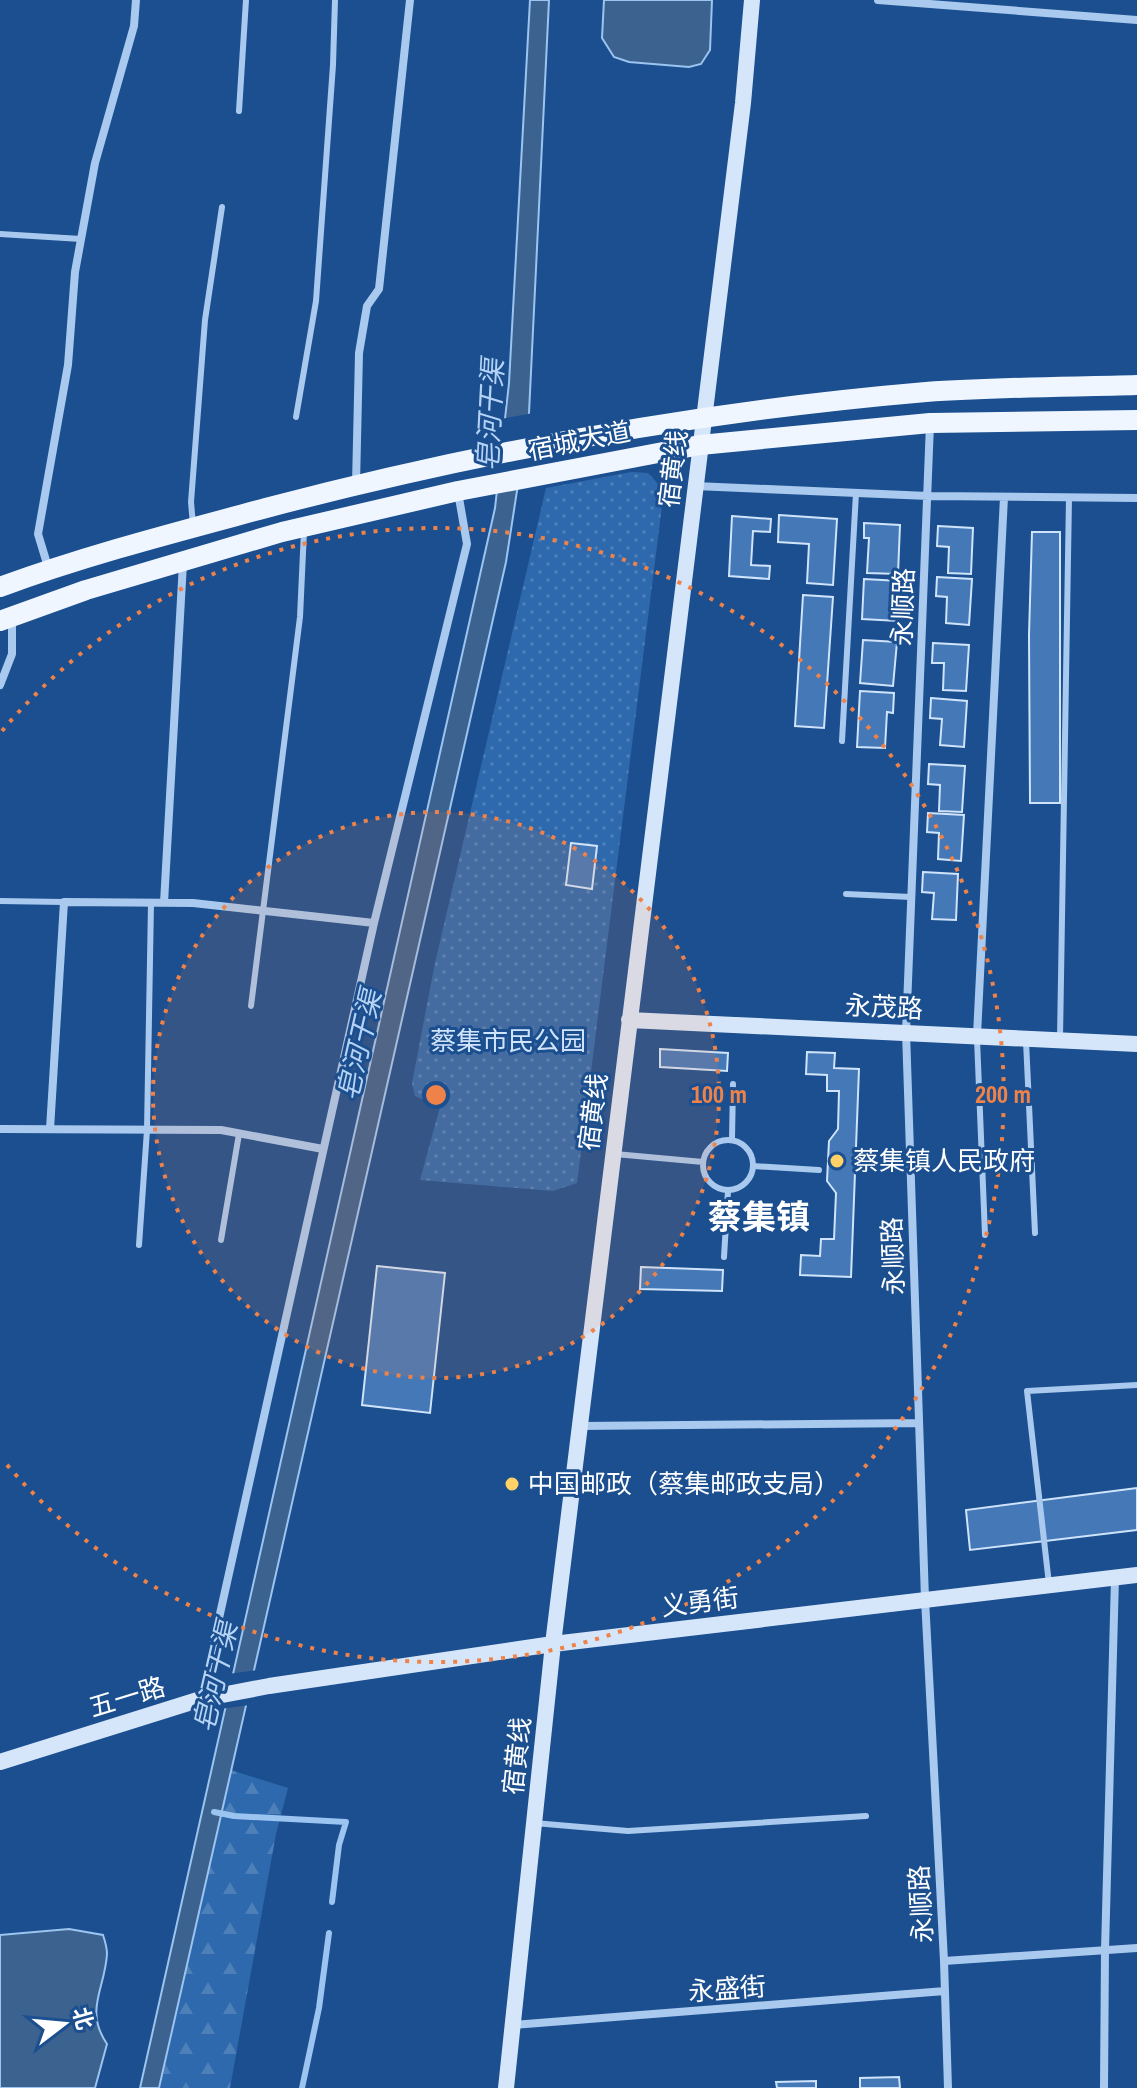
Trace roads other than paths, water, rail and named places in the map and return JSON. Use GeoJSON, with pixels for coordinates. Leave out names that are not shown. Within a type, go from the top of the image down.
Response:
{"type":"FeatureCollection","features":[{"type":"Feature","properties":{"kind":"main road","name":"宿黄线"},"geometry":{"type":"LineString","coordinates":[[506,2088],[553,1644],[743,103],[752,0]]}},
{"type":"Feature","properties":{"kind":"main road","name":"宿城大道"},"geometry":{"type":"LineString","coordinates":[[0,587],[49,569],[193,527],[356,485],[448,464],[704,416],[928,392],[1137,385]]}},
{"type":"Feature","properties":{"kind":"main road","name":"宿城大道"},"geometry":{"type":"LineString","coordinates":[[6,619],[86,590],[304,527],[458,491],[700,445],[930,423],[1137,420]]}},
{"type":"Feature","properties":{"kind":"main road","name":"永茂路"},"geometry":{"type":"LineString","coordinates":[[629,1020],[1137,1044]]}},
{"type":"Feature","properties":{"kind":"main road","name":"义勇街"},"geometry":{"type":"LineString","coordinates":[[269,1686],[553,1644],[1137,1575]]}},
{"type":"Feature","properties":{"kind":"main road","name":"五一路"},"geometry":{"type":"LineString","coordinates":[[0,1762],[201,1699],[269,1686]]}},
{"type":"Feature","properties":{"kind":"street"},"geometry":{"type":"LineString","coordinates":[[49,569],[38,534],[68,365],[75,272],[95,163],[134,26],[136,0]]}},
{"type":"Feature","properties":{"kind":"street"},"geometry":{"type":"LineString","coordinates":[[356,485],[359,353],[367,306],[379,289],[410,0]]}},
{"type":"Feature","properties":{"kind":"street"},"geometry":{"type":"LineString","coordinates":[[878,0],[1137,20]]}},
{"type":"Feature","properties":{"kind":"street","name":"永顺路"},"geometry":{"type":"LineString","coordinates":[[930,423],[906,1032],[925,1599],[948,2088]]}},
{"type":"Feature","properties":{"kind":"street"},"geometry":{"type":"LineString","coordinates":[[695,486],[928,496],[1137,498]]}},
{"type":"Feature","properties":{"kind":"street"},"geometry":{"type":"LineString","coordinates":[[201,1699],[374,923],[467,544],[458,491]]}},
{"type":"Feature","properties":{"kind":"street"},"geometry":{"type":"LineString","coordinates":[[977,1035],[1004,497]]}},
{"type":"Feature","properties":{"kind":"street"},"geometry":{"type":"LineString","coordinates":[[164,903],[183,562]]}},
{"type":"Feature","properties":{"kind":"street"},"geometry":{"type":"LineString","coordinates":[[0,685],[12,654],[6,619]]}},
{"type":"Feature","properties":{"kind":"street"},"geometry":{"type":"LineString","coordinates":[[50,1129],[64,902],[164,903],[374,923]]}},
{"type":"Feature","properties":{"kind":"street"},"geometry":{"type":"LineString","coordinates":[[0,1129],[221,1130],[323,1149]]}},
{"type":"Feature","properties":{"kind":"street"},"geometry":{"type":"LineString","coordinates":[[579,1426],[919,1423]]}},
{"type":"Feature","properties":{"kind":"street"},"geometry":{"type":"LineString","coordinates":[[1104,2088],[1115,1578]]}},
{"type":"Feature","properties":{"kind":"street"},"geometry":{"type":"LineString","coordinates":[[944,1961],[1137,1948]]}},
{"type":"Feature","properties":{"kind":"street","name":"永盛街"},"geometry":{"type":"LineString","coordinates":[[513,2026],[945,1991]]}},
{"type":"Feature","properties":{"kind":"lane"},"geometry":{"type":"LineString","coordinates":[[239,111],[246,0]]}},
{"type":"Feature","properties":{"kind":"lane"},"geometry":{"type":"LineString","coordinates":[[296,417],[316,301],[335,0]]}},
{"type":"Feature","properties":{"kind":"lane"},"geometry":{"type":"LineString","coordinates":[[193,527],[191,502],[205,320],[222,207]]}},
{"type":"Feature","properties":{"kind":"lane"},"geometry":{"type":"LineString","coordinates":[[0,234],[81,239]]}},
{"type":"Feature","properties":{"kind":"lane"},"geometry":{"type":"LineString","coordinates":[[842,741],[856,493]]}},
{"type":"Feature","properties":{"kind":"lane"},"geometry":{"type":"LineString","coordinates":[[1060,1040],[1069,498]]}},
{"type":"Feature","properties":{"kind":"lane"},"geometry":{"type":"LineString","coordinates":[[251,1006],[300,617],[304,527]]}},
{"type":"Feature","properties":{"kind":"lane"},"geometry":{"type":"LineString","coordinates":[[846,894],[911,897]]}},
{"type":"Feature","properties":{"kind":"lane"},"geometry":{"type":"LineString","coordinates":[[0,901],[64,902]]}},
{"type":"Feature","properties":{"kind":"lane"},"geometry":{"type":"LineString","coordinates":[[139,1245],[147,1130],[151,903]]}},
{"type":"Feature","properties":{"kind":"lane"},"geometry":{"type":"LineString","coordinates":[[977,1035],[985,1235]]}},
{"type":"Feature","properties":{"kind":"lane"},"geometry":{"type":"LineString","coordinates":[[1026,1039],[1035,1233]]}},
{"type":"Feature","properties":{"kind":"lane"},"geometry":{"type":"LineString","coordinates":[[732,1139],[733,1084]]}},
{"type":"Feature","properties":{"kind":"lane"},"geometry":{"type":"LineString","coordinates":[[221,1240],[239,1134]]}},
{"type":"Feature","properties":{"kind":"lane"},"geometry":{"type":"LineString","coordinates":[[732,1139],[746,1146],[751,1153],[753,1166],[749,1179],[743,1185],[728,1191],[711,1184],[703,1170],[703,1162],[716,1142],[732,1139]]}},
{"type":"Feature","properties":{"kind":"lane"},"geometry":{"type":"LineString","coordinates":[[612,1154],[703,1162]]}},
{"type":"Feature","properties":{"kind":"lane"},"geometry":{"type":"LineString","coordinates":[[753,1166],[819,1170]]}},
{"type":"Feature","properties":{"kind":"lane"},"geometry":{"type":"LineString","coordinates":[[724,1257],[728,1191]]}},
{"type":"Feature","properties":{"kind":"lane"},"geometry":{"type":"LineString","coordinates":[[1049,1585],[1027,1391],[1137,1385]]}},
{"type":"Feature","properties":{"kind":"lane"},"geometry":{"type":"LineString","coordinates":[[534,1823],[628,1831],[866,1816]]}},
{"type":"Feature","properties":{"kind":"waterway"},"geometry":{"type":"LineString","coordinates":[[214,1812],[234,1816],[346,1822],[339,1845],[332,1902]]}},
{"type":"Feature","properties":{"kind":"waterway"},"geometry":{"type":"LineString","coordinates":[[302,2088],[319,2008],[329,1933]]}},
{"type":"Feature","properties":{"kind":"place","name":"蔡集镇人民政府"},"geometry":{"type":"Point","coordinates":[837,1161]}},
{"type":"Feature","properties":{"kind":"place","name":"中国邮政（蔡集邮政支局）"},"geometry":{"type":"Point","coordinates":[512,1484]}},
{"type":"Feature","properties":{"kind":"district","name":"蔡集镇"},"geometry":{"type":"Point","coordinates":[759,1217]}},
{"type":"Feature","properties":{"kind":"water label","name":"皂河干渠"},"geometry":{"type":"Point","coordinates":[490,415]}},
{"type":"Feature","properties":{"kind":"water label","name":"皂河干渠"},"geometry":{"type":"Point","coordinates":[359,1045]}},
{"type":"Feature","properties":{"kind":"water label","name":"皂河干渠"},"geometry":{"type":"Point","coordinates":[215,1677]}},
{"type":"Feature","properties":{"kind":"park label","name":"蔡集市民公园"},"geometry":{"type":"Point","coordinates":[508,1041]}}]}
